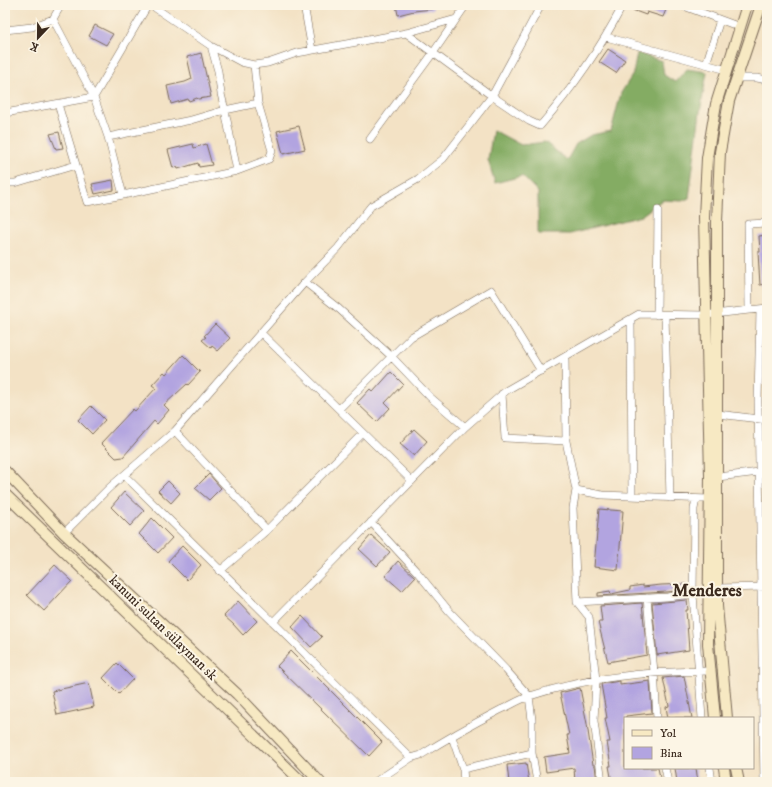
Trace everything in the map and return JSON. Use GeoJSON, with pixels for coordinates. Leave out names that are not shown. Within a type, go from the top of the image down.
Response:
{"type":"FeatureCollection","features":[{"type":"Feature","properties":{"kind":"main road"},"geometry":{"type":"LineString","coordinates":[[727,717],[718,614],[713,590],[709,499],[704,217],[707,158],[716,104],[747,5]]}},
{"type":"Feature","properties":{"kind":"main road"},"geometry":{"type":"LineString","coordinates":[[715,717],[708,644],[713,590],[718,477],[717,222],[720,152],[729,101],[761,5]]}},
{"type":"Feature","properties":{"kind":"main road"},"geometry":{"type":"LineString","coordinates":[[5,471],[64,533],[237,694],[320,782]]}},
{"type":"Feature","properties":{"kind":"main road","name":"kanuni sultan sülayman sk"},"geometry":{"type":"LineString","coordinates":[[5,494],[302,782]]}},
{"type":"Feature","properties":{"kind":"main road"},"geometry":{"type":"LineString","coordinates":[[724,769],[726,782]]}},
{"type":"Feature","properties":{"kind":"main road"},"geometry":{"type":"LineString","coordinates":[[736,769],[739,782]]}},
{"type":"Feature","properties":{"kind":"street"},"geometry":{"type":"LineString","coordinates":[[5,30],[32,27],[53,19],[61,5]]}},
{"type":"Feature","properties":{"kind":"street"},"geometry":{"type":"LineString","coordinates":[[5,114],[94,97],[150,5],[211,46],[241,62],[254,65],[268,63],[297,53],[406,33],[456,19]]}},
{"type":"Feature","properties":{"kind":"street"},"geometry":{"type":"LineString","coordinates":[[304,5],[312,50]]}},
{"type":"Feature","properties":{"kind":"street"},"geometry":{"type":"LineString","coordinates":[[370,139],[466,5]]}},
{"type":"Feature","properties":{"kind":"street"},"geometry":{"type":"LineString","coordinates":[[64,533],[109,488],[175,431],[305,282],[338,248],[371,206],[418,179],[443,159],[492,96],[541,5]]}},
{"type":"Feature","properties":{"kind":"street"},"geometry":{"type":"LineString","coordinates":[[406,33],[492,96],[529,121],[540,126],[588,65],[606,37],[623,5]]}},
{"type":"Feature","properties":{"kind":"street"},"geometry":{"type":"LineString","coordinates":[[681,5],[740,27]]}},
{"type":"Feature","properties":{"kind":"street"},"geometry":{"type":"LineString","coordinates":[[53,19],[94,97],[108,137],[123,195]]}},
{"type":"Feature","properties":{"kind":"street"},"geometry":{"type":"LineString","coordinates":[[706,64],[720,20]]}},
{"type":"Feature","properties":{"kind":"street"},"geometry":{"type":"LineString","coordinates":[[606,37],[727,70]]}},
{"type":"Feature","properties":{"kind":"street"},"geometry":{"type":"LineString","coordinates":[[211,46],[218,71],[221,94],[237,171]]}},
{"type":"Feature","properties":{"kind":"street"},"geometry":{"type":"LineString","coordinates":[[58,104],[87,202],[123,195],[237,171],[269,159],[272,151],[258,103],[254,65]]}},
{"type":"Feature","properties":{"kind":"street"},"geometry":{"type":"LineString","coordinates":[[736,78],[757,78],[767,80]]}},
{"type":"Feature","properties":{"kind":"street"},"geometry":{"type":"LineString","coordinates":[[108,137],[191,120],[225,110],[258,103]]}},
{"type":"Feature","properties":{"kind":"street"},"geometry":{"type":"LineString","coordinates":[[5,182],[16,183],[76,166]]}},
{"type":"Feature","properties":{"kind":"street"},"geometry":{"type":"LineString","coordinates":[[657,315],[658,210]]}},
{"type":"Feature","properties":{"kind":"street"},"geometry":{"type":"LineString","coordinates":[[749,310],[748,224],[767,223]]}},
{"type":"Feature","properties":{"kind":"street"},"geometry":{"type":"LineString","coordinates":[[305,282],[339,309],[391,356],[430,398],[465,428]]}},
{"type":"Feature","properties":{"kind":"street"},"geometry":{"type":"LineString","coordinates":[[339,408],[411,337],[491,290],[541,371]]}},
{"type":"Feature","properties":{"kind":"street"},"geometry":{"type":"LineString","coordinates":[[274,621],[465,428],[507,390],[639,314],[705,315],[763,309],[758,420],[763,473],[765,667],[764,782]]}},
{"type":"Feature","properties":{"kind":"street"},"geometry":{"type":"LineString","coordinates":[[665,315],[670,498]]}},
{"type":"Feature","properties":{"kind":"street"},"geometry":{"type":"LineString","coordinates":[[631,319],[632,496]]}},
{"type":"Feature","properties":{"kind":"street"},"geometry":{"type":"LineString","coordinates":[[261,332],[412,481]]}},
{"type":"Feature","properties":{"kind":"street"},"geometry":{"type":"LineString","coordinates":[[565,357],[566,441],[576,490],[573,508],[577,602],[589,617],[596,680],[594,721],[602,782]]}},
{"type":"Feature","properties":{"kind":"street"},"geometry":{"type":"LineString","coordinates":[[502,394],[505,438],[566,441]]}},
{"type":"Feature","properties":{"kind":"street"},"geometry":{"type":"LineString","coordinates":[[718,414],[767,420]]}},
{"type":"Feature","properties":{"kind":"street"},"geometry":{"type":"LineString","coordinates":[[175,431],[267,530]]}},
{"type":"Feature","properties":{"kind":"street"},"geometry":{"type":"LineString","coordinates":[[220,570],[267,530],[363,433]]}},
{"type":"Feature","properties":{"kind":"street"},"geometry":{"type":"LineString","coordinates":[[718,477],[763,473]]}},
{"type":"Feature","properties":{"kind":"street"},"geometry":{"type":"LineString","coordinates":[[124,475],[274,621],[411,758]]}},
{"type":"Feature","properties":{"kind":"street"},"geometry":{"type":"LineString","coordinates":[[576,490],[602,495],[709,499]]}},
{"type":"Feature","properties":{"kind":"street"},"geometry":{"type":"LineString","coordinates":[[696,499],[694,509],[693,594],[702,717]]}},
{"type":"Feature","properties":{"kind":"street"},"geometry":{"type":"LineString","coordinates":[[371,522],[418,573],[449,611],[529,696],[532,720],[532,753],[537,782]]}},
{"type":"Feature","properties":{"kind":"street"},"geometry":{"type":"LineString","coordinates":[[577,602],[647,598],[693,594],[713,590],[764,587]]}},
{"type":"Feature","properties":{"kind":"street"},"geometry":{"type":"LineString","coordinates":[[647,598],[657,717]]}},
{"type":"Feature","properties":{"kind":"street"},"geometry":{"type":"LineString","coordinates":[[375,782],[411,758],[421,755],[480,721],[529,696],[596,680],[654,672],[710,671]]}},
{"type":"Feature","properties":{"kind":"street"},"geometry":{"type":"LineString","coordinates":[[452,737],[463,769],[464,782]]}},
{"type":"Feature","properties":{"kind":"street"},"geometry":{"type":"LineString","coordinates":[[463,769],[532,753]]}},
{"type":"Feature","properties":{"kind":"street"},"geometry":{"type":"LineString","coordinates":[[665,769],[668,782]]}},
{"type":"Feature","properties":{"kind":"street"},"geometry":{"type":"LineString","coordinates":[[710,769],[712,782]]}},
{"type":"Feature","properties":{"kind":"green space"},"geometry":{"type":"Polygon","coordinates":[[[637,53],[662,61],[664,75],[675,82],[687,69],[707,72],[700,112],[689,198],[682,201],[662,200],[641,216],[570,234],[538,234],[538,192],[522,176],[495,183],[488,160],[493,130],[521,145],[545,142],[567,160],[576,144],[591,135],[611,131],[621,93],[633,74],[637,53]]]}},
{"type":"Feature","properties":{"kind":"building"},"geometry":{"type":"Polygon","coordinates":[[[396,5],[433,5],[433,9],[414,11],[398,15],[396,5]]]}},
{"type":"Feature","properties":{"kind":"building"},"geometry":{"type":"Polygon","coordinates":[[[628,5],[668,5],[663,17],[647,12],[646,15],[627,8],[628,5]]]}},
{"type":"Feature","properties":{"kind":"building"},"geometry":{"type":"Polygon","coordinates":[[[95,25],[113,34],[106,45],[89,36],[95,25]]]}},
{"type":"Feature","properties":{"kind":"building"},"geometry":{"type":"Polygon","coordinates":[[[608,49],[625,60],[616,73],[599,62],[608,49]]]}},
{"type":"Feature","properties":{"kind":"building"},"geometry":{"type":"Polygon","coordinates":[[[201,53],[211,97],[197,98],[189,101],[188,99],[171,104],[167,86],[192,79],[187,57],[201,53]]]}},
{"type":"Feature","properties":{"kind":"building"},"geometry":{"type":"Polygon","coordinates":[[[299,126],[305,149],[283,154],[277,131],[299,126]]]}},
{"type":"Feature","properties":{"kind":"building"},"geometry":{"type":"Polygon","coordinates":[[[59,132],[63,148],[56,149],[50,134],[59,132]]]}},
{"type":"Feature","properties":{"kind":"building"},"geometry":{"type":"Polygon","coordinates":[[[193,144],[194,148],[206,144],[212,165],[199,167],[198,163],[178,169],[177,167],[173,168],[168,150],[193,144]]]}},
{"type":"Feature","properties":{"kind":"building"},"geometry":{"type":"Polygon","coordinates":[[[113,180],[114,190],[95,194],[92,184],[113,180]]]}},
{"type":"Feature","properties":{"kind":"building"},"geometry":{"type":"Polygon","coordinates":[[[767,235],[767,284],[760,285],[758,252],[760,252],[759,236],[767,235]]]}},
{"type":"Feature","properties":{"kind":"building"},"geometry":{"type":"Polygon","coordinates":[[[215,324],[230,338],[218,351],[212,346],[211,348],[202,340],[206,337],[204,336],[215,324]]]}},
{"type":"Feature","properties":{"kind":"building"},"geometry":{"type":"Polygon","coordinates":[[[183,355],[200,372],[188,385],[187,384],[164,405],[169,410],[157,424],[154,421],[123,457],[116,458],[101,443],[133,409],[135,411],[156,388],[152,385],[164,372],[166,374],[183,355]]]}},
{"type":"Feature","properties":{"kind":"building"},"geometry":{"type":"Polygon","coordinates":[[[391,372],[403,384],[385,403],[390,408],[377,422],[357,403],[370,389],[373,392],[391,372]]]}},
{"type":"Feature","properties":{"kind":"building"},"geometry":{"type":"Polygon","coordinates":[[[91,406],[105,420],[92,434],[78,420],[91,406]]]}},
{"type":"Feature","properties":{"kind":"building"},"geometry":{"type":"Polygon","coordinates":[[[414,429],[427,441],[414,456],[400,444],[414,429]]]}},
{"type":"Feature","properties":{"kind":"building"},"geometry":{"type":"Polygon","coordinates":[[[209,474],[221,488],[209,500],[195,488],[209,474]]]}},
{"type":"Feature","properties":{"kind":"building"},"geometry":{"type":"Polygon","coordinates":[[[168,481],[180,493],[171,503],[158,491],[168,481]]]}},
{"type":"Feature","properties":{"kind":"building"},"geometry":{"type":"Polygon","coordinates":[[[124,492],[144,511],[130,526],[111,507],[124,492]]]}},
{"type":"Feature","properties":{"kind":"building"},"geometry":{"type":"Polygon","coordinates":[[[599,509],[623,511],[618,570],[594,567],[599,509]]]}},
{"type":"Feature","properties":{"kind":"building"},"geometry":{"type":"Polygon","coordinates":[[[152,518],[172,538],[158,553],[139,534],[152,518]]]}},
{"type":"Feature","properties":{"kind":"building"},"geometry":{"type":"Polygon","coordinates":[[[371,535],[390,552],[377,566],[359,549],[371,535]]]}},
{"type":"Feature","properties":{"kind":"building"},"geometry":{"type":"Polygon","coordinates":[[[182,546],[201,565],[187,580],[168,561],[182,546]]]}},
{"type":"Feature","properties":{"kind":"building"},"geometry":{"type":"Polygon","coordinates":[[[398,561],[415,577],[402,591],[385,576],[398,561]]]}},
{"type":"Feature","properties":{"kind":"building"},"geometry":{"type":"Polygon","coordinates":[[[55,565],[72,581],[44,611],[27,595],[55,565]]]}},
{"type":"Feature","properties":{"kind":"building"},"geometry":{"type":"Polygon","coordinates":[[[686,584],[687,590],[598,596],[598,593],[610,591],[611,594],[630,590],[630,587],[643,585],[643,587],[686,584]]]}},
{"type":"Feature","properties":{"kind":"building"},"geometry":{"type":"Polygon","coordinates":[[[687,600],[688,610],[686,610],[689,650],[657,655],[652,603],[687,600]]]}},
{"type":"Feature","properties":{"kind":"building"},"geometry":{"type":"Polygon","coordinates":[[[238,601],[257,621],[243,635],[224,616],[238,601]]]}},
{"type":"Feature","properties":{"kind":"building"},"geometry":{"type":"Polygon","coordinates":[[[642,603],[647,655],[608,662],[598,622],[602,622],[600,606],[642,603]]]}},
{"type":"Feature","properties":{"kind":"building"},"geometry":{"type":"Polygon","coordinates":[[[302,616],[322,637],[311,647],[292,627],[302,616]]]}},
{"type":"Feature","properties":{"kind":"building"},"geometry":{"type":"Polygon","coordinates":[[[291,651],[382,742],[369,756],[277,666],[291,651]]]}},
{"type":"Feature","properties":{"kind":"building"},"geometry":{"type":"Polygon","coordinates":[[[117,663],[133,679],[119,694],[103,678],[117,663]]]}},
{"type":"Feature","properties":{"kind":"building"},"geometry":{"type":"Polygon","coordinates":[[[684,676],[692,717],[668,717],[666,707],[669,706],[663,678],[684,676]]]}},
{"type":"Feature","properties":{"kind":"building"},"geometry":{"type":"Polygon","coordinates":[[[620,681],[620,685],[650,681],[652,713],[624,717],[624,769],[658,769],[661,782],[612,782],[607,742],[610,742],[605,718],[607,718],[601,684],[620,681]]]}},
{"type":"Feature","properties":{"kind":"building"},"geometry":{"type":"Polygon","coordinates":[[[89,683],[94,707],[57,715],[52,691],[89,683]]]}},
{"type":"Feature","properties":{"kind":"building"},"geometry":{"type":"Polygon","coordinates":[[[580,688],[597,782],[575,782],[574,768],[546,772],[544,757],[570,753],[567,735],[569,735],[560,693],[580,688]]]}},
{"type":"Feature","properties":{"kind":"building"},"geometry":{"type":"Polygon","coordinates":[[[526,763],[529,782],[509,782],[507,765],[526,763]]]}},
{"type":"Feature","properties":{"kind":"building"},"geometry":{"type":"Polygon","coordinates":[[[675,769],[696,769],[698,782],[677,782],[675,769]]]}},
{"type":"Feature","properties":{"kind":"district","name":"Menderes"},"geometry":{"type":"Point","coordinates":[707,591]}}]}
